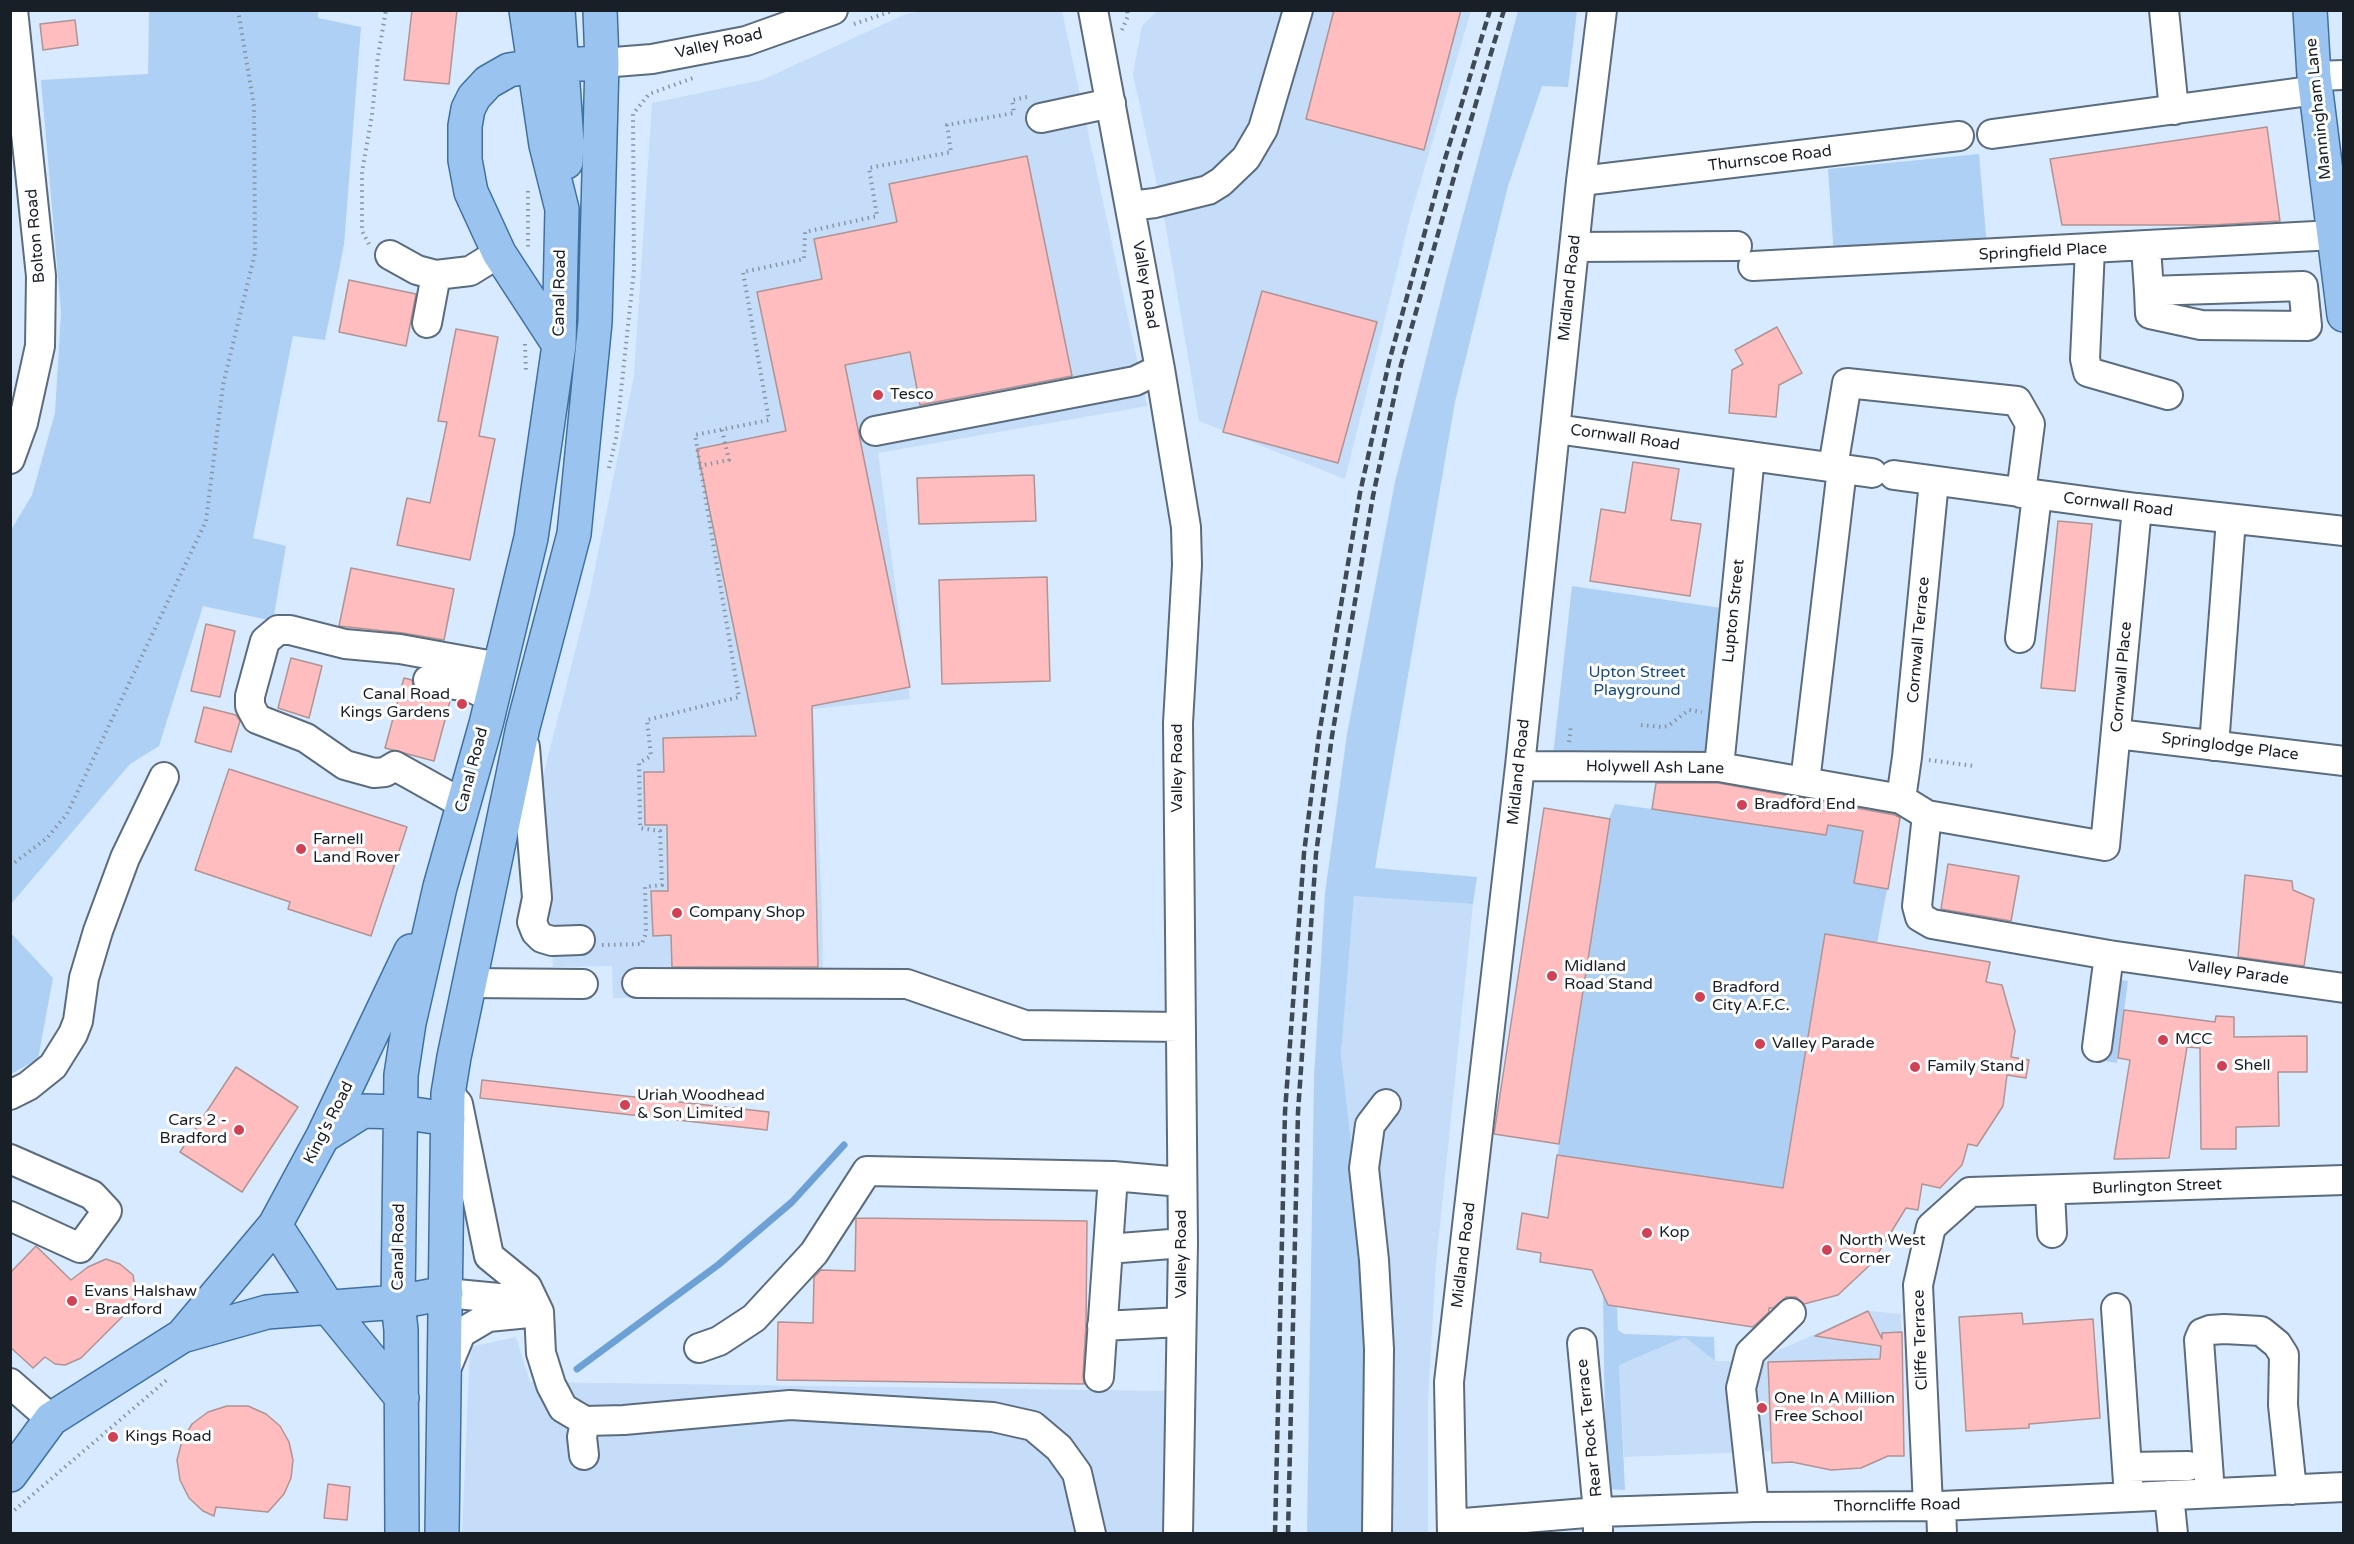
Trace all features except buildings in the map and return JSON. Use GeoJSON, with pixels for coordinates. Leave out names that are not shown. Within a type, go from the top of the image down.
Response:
{"type":"FeatureCollection","features":[{"type":"Feature","properties":{"kind":"main road"},"geometry":{"type":"LineString","coordinates":[[526,10],[548,66]]}},
{"type":"Feature","properties":{"kind":"main road"},"geometry":{"type":"LineString","coordinates":[[548,66],[558,10]]}},
{"type":"Feature","properties":{"kind":"main road"},"geometry":{"type":"LineString","coordinates":[[442,1533],[448,1106],[470,982],[523,727],[574,534],[595,322],[602,63],[600,10]]}},
{"type":"Feature","properties":{"kind":"main road","name":"Manningham Lane"},"geometry":{"type":"LineString","coordinates":[[2310,10],[2325,80],[2334,236],[2341,272],[2343,315]]}},
{"type":"Feature","properties":{"kind":"main road"},"geometry":{"type":"LineString","coordinates":[[559,345],[514,253],[471,192],[465,160],[465,126],[468,109],[474,97],[488,82],[508,70],[602,63]]}},
{"type":"Feature","properties":{"kind":"main road","name":"Canal Road"},"geometry":{"type":"LineString","coordinates":[[402,1533],[401,1330],[398,1302],[401,1075],[409,1023],[440,887],[531,538],[559,345],[562,209],[567,142],[548,66]]}},
{"type":"Feature","properties":{"kind":"main road","name":"King's Road"},"geometry":{"type":"LineString","coordinates":[[182,1336],[275,1225],[359,1063],[440,887]]}},
{"type":"Feature","properties":{"kind":"main road"},"geometry":{"type":"LineString","coordinates":[[323,1136],[363,1111],[400,1112],[448,1106]]}},
{"type":"Feature","properties":{"kind":"main road"},"geometry":{"type":"LineString","coordinates":[[275,1225],[328,1307],[402,1398]]}},
{"type":"Feature","properties":{"kind":"main road","name":"King's Road"},"geometry":{"type":"LineString","coordinates":[[10,1475],[51,1419],[182,1336],[267,1312],[398,1302],[446,1293]]}},
{"type":"Feature","properties":{"kind":"street","name":"Bolton Road"},"geometry":{"type":"LineString","coordinates":[[10,459],[23,423],[40,346],[41,276],[12,10]]}},
{"type":"Feature","properties":{"kind":"street","name":"Valley Road"},"geometry":{"type":"LineString","coordinates":[[1093,10],[1160,369],[1186,527],[1187,565],[1178,723],[1183,1243],[1178,1533]]}},
{"type":"Feature","properties":{"kind":"street"},"geometry":{"type":"LineString","coordinates":[[1130,206],[1208,190],[1221,182],[1246,158],[1263,129],[1298,10]]}},
{"type":"Feature","properties":{"kind":"street","name":"Midland Road"},"geometry":{"type":"LineString","coordinates":[[1452,1529],[1449,1382],[1520,766],[1581,181],[1602,10]]}},
{"type":"Feature","properties":{"kind":"street"},"geometry":{"type":"LineString","coordinates":[[2164,10],[2174,110]]}},
{"type":"Feature","properties":{"kind":"street","name":"Valley Road"},"geometry":{"type":"LineString","coordinates":[[602,63],[652,59],[746,42],[841,18]]}},
{"type":"Feature","properties":{"kind":"street"},"geometry":{"type":"LineString","coordinates":[[1992,134],[2174,110],[2325,80]]}},
{"type":"Feature","properties":{"kind":"street"},"geometry":{"type":"LineString","coordinates":[[1035,107],[1111,103]]}},
{"type":"Feature","properties":{"kind":"street","name":"Thurnscoe Road"},"geometry":{"type":"LineString","coordinates":[[1581,181],[1959,136]]}},
{"type":"Feature","properties":{"kind":"street","name":"Springfield Place"},"geometry":{"type":"LineString","coordinates":[[1574,247],[1745,256],[2090,249],[2334,236]]}},
{"type":"Feature","properties":{"kind":"street"},"geometry":{"type":"LineString","coordinates":[[2146,247],[2150,314],[2201,325],[2307,326],[2303,286],[2149,291]]}},
{"type":"Feature","properties":{"kind":"street"},"geometry":{"type":"LineString","coordinates":[[2090,249],[2085,359],[2088,372],[2168,395]]}},
{"type":"Feature","properties":{"kind":"street"},"geometry":{"type":"LineString","coordinates":[[380,252],[417,270],[436,275],[470,271],[514,253]]}},
{"type":"Feature","properties":{"kind":"street"},"geometry":{"type":"LineString","coordinates":[[427,323],[436,275]]}},
{"type":"Feature","properties":{"kind":"street"},"geometry":{"type":"LineString","coordinates":[[875,431],[1135,381],[1160,369]]}},
{"type":"Feature","properties":{"kind":"street"},"geometry":{"type":"LineString","coordinates":[[1805,782],[1847,383],[2017,401],[2030,424],[2029,494],[2020,638]]}},
{"type":"Feature","properties":{"kind":"street","name":"Cornwall Road"},"geometry":{"type":"LineString","coordinates":[[1556,429],[2137,508],[2343,531]]}},
{"type":"Feature","properties":{"kind":"street","name":"Lupton Street"},"geometry":{"type":"LineString","coordinates":[[1719,767],[1750,456]]}},
{"type":"Feature","properties":{"kind":"street","name":"Cornwall Terrace"},"geometry":{"type":"LineString","coordinates":[[1901,799],[1934,481]]}},
{"type":"Feature","properties":{"kind":"street","name":"Cornwall Place"},"geometry":{"type":"LineString","coordinates":[[2105,846],[2137,508]]}},
{"type":"Feature","properties":{"kind":"street"},"geometry":{"type":"LineString","coordinates":[[2214,746],[2230,519]]}},
{"type":"Feature","properties":{"kind":"street"},"geometry":{"type":"LineString","coordinates":[[463,804],[395,766],[385,772],[374,773],[345,765],[306,738],[257,719],[250,706],[256,674],[265,641],[278,630],[290,630],[345,644],[400,649],[495,682]]}},
{"type":"Feature","properties":{"kind":"street"},"geometry":{"type":"LineString","coordinates":[[428,680],[472,688],[495,682]]}},
{"type":"Feature","properties":{"kind":"street"},"geometry":{"type":"LineString","coordinates":[[523,727],[537,898],[532,922],[536,932],[542,938],[586,943]]}},
{"type":"Feature","properties":{"kind":"street","name":"Springlodge Place"},"geometry":{"type":"LineString","coordinates":[[2117,734],[2343,761]]}},
{"type":"Feature","properties":{"kind":"street","name":"Holywell Ash Lane"},"geometry":{"type":"LineString","coordinates":[[1520,766],[1719,767],[1901,799],[1927,815],[2105,846]]}},
{"type":"Feature","properties":{"kind":"street"},"geometry":{"type":"LineString","coordinates":[[10,1095],[28,1086],[53,1066],[73,1034],[78,1021],[84,978],[98,931],[124,858],[164,777]]}},
{"type":"Feature","properties":{"kind":"street","name":"Valley Parade"},"geometry":{"type":"LineString","coordinates":[[1927,815],[1917,906],[1920,917],[1932,924],[2109,955],[2343,988]]}},
{"type":"Feature","properties":{"kind":"street"},"geometry":{"type":"LineString","coordinates":[[2097,1047],[2109,955]]}},
{"type":"Feature","properties":{"kind":"street"},"geometry":{"type":"LineString","coordinates":[[470,982],[583,984]]}},
{"type":"Feature","properties":{"kind":"street"},"geometry":{"type":"LineString","coordinates":[[637,983],[907,984],[1025,1025],[1180,1027]]}},
{"type":"Feature","properties":{"kind":"street"},"geometry":{"type":"LineString","coordinates":[[448,1106],[458,1104],[489,1256],[526,1287],[539,1312],[541,1353],[551,1385],[564,1408],[585,1421],[624,1420],[790,1405],[993,1417],[1033,1426],[1059,1448],[1077,1473],[1091,1533]]}},
{"type":"Feature","properties":{"kind":"street"},"geometry":{"type":"LineString","coordinates":[[1377,1533],[1379,1349],[1374,1260],[1364,1168],[1370,1125],[1386,1104]]}},
{"type":"Feature","properties":{"kind":"street"},"geometry":{"type":"LineString","coordinates":[[10,1159],[92,1195],[107,1211],[80,1248],[10,1216]]}},
{"type":"Feature","properties":{"kind":"street"},"geometry":{"type":"LineString","coordinates":[[699,1348],[719,1341],[754,1318],[814,1253],[867,1170],[1113,1176],[1181,1182]]}},
{"type":"Feature","properties":{"kind":"street"},"geometry":{"type":"LineString","coordinates":[[1099,1377],[1113,1176]]}},
{"type":"Feature","properties":{"kind":"street","name":"Burlington Street"},"geometry":{"type":"LineString","coordinates":[[1970,1192],[2343,1180]]}},
{"type":"Feature","properties":{"kind":"street"},"geometry":{"type":"LineString","coordinates":[[2050,1191],[2052,1233]]}},
{"type":"Feature","properties":{"kind":"street","name":"Cliffe Terrace"},"geometry":{"type":"LineString","coordinates":[[1937,1515],[1918,1285],[1932,1227],[1970,1192]]}},
{"type":"Feature","properties":{"kind":"street"},"geometry":{"type":"LineString","coordinates":[[1108,1249],[1183,1243]]}},
{"type":"Feature","properties":{"kind":"street"},"geometry":{"type":"LineString","coordinates":[[446,1293],[509,1299],[539,1312]]}},
{"type":"Feature","properties":{"kind":"street"},"geometry":{"type":"LineString","coordinates":[[2116,1308],[2129,1497]]}},
{"type":"Feature","properties":{"kind":"street"},"geometry":{"type":"LineString","coordinates":[[443,1377],[461,1333],[488,1317],[539,1312]]}},
{"type":"Feature","properties":{"kind":"street"},"geometry":{"type":"LineString","coordinates":[[1754,1507],[1741,1388],[1750,1353],[1791,1313]]}},
{"type":"Feature","properties":{"kind":"street"},"geometry":{"type":"LineString","coordinates":[[1102,1326],[1181,1322]]}},
{"type":"Feature","properties":{"kind":"street"},"geometry":{"type":"LineString","coordinates":[[2211,1493],[2199,1341],[2202,1333],[2210,1329],[2261,1331],[2277,1344],[2284,1355],[2283,1404],[2292,1490]]}},
{"type":"Feature","properties":{"kind":"street","name":"Rear Rock Terrace"},"geometry":{"type":"LineString","coordinates":[[1582,1343],[1598,1523]]}},
{"type":"Feature","properties":{"kind":"street"},"geometry":{"type":"LineString","coordinates":[[10,1383],[51,1419]]}},
{"type":"Feature","properties":{"kind":"street"},"geometry":{"type":"LineString","coordinates":[[584,1455],[582,1437],[585,1421]]}},
{"type":"Feature","properties":{"kind":"street"},"geometry":{"type":"LineString","coordinates":[[2127,1467],[2188,1466]]}},
{"type":"Feature","properties":{"kind":"street","name":"Thorncliffe Road"},"geometry":{"type":"LineString","coordinates":[[1452,1529],[1598,1523],[1754,1507],[1937,1515],[2129,1497],[2343,1487]]}},
{"type":"Feature","properties":{"kind":"street"},"geometry":{"type":"LineString","coordinates":[[2169,1495],[2173,1533]]}},
{"type":"Feature","properties":{"kind":"path"},"geometry":{"type":"LineString","coordinates":[[10,866],[47,838],[68,814],[206,521],[223,385],[255,253],[254,106],[238,10]]}},
{"type":"Feature","properties":{"kind":"path"},"geometry":{"type":"LineString","coordinates":[[380,252],[362,231],[362,171],[386,10]]}},
{"type":"Feature","properties":{"kind":"path"},"geometry":{"type":"LineString","coordinates":[[841,18],[895,10]]}},
{"type":"Feature","properties":{"kind":"path"},"geometry":{"type":"LineString","coordinates":[[608,473],[616,438],[634,270],[633,114],[649,94],[702,75]]}},
{"type":"Feature","properties":{"kind":"path"},"geometry":{"type":"LineString","coordinates":[[586,943],[642,944],[646,933],[645,887],[662,885],[660,831],[640,828],[639,763],[651,756],[646,720],[740,697],[694,435],[769,420],[743,272],[804,259],[805,232],[878,216],[870,168],[951,152],[947,125],[1014,113],[1012,100],[1035,107]]}},
{"type":"Feature","properties":{"kind":"path"},"geometry":{"type":"LineString","coordinates":[[514,253],[528,185]]}},
{"type":"Feature","properties":{"kind":"path"},"geometry":{"type":"LineString","coordinates":[[525,342],[526,374]]}},
{"type":"Feature","properties":{"kind":"path"},"geometry":{"type":"LineString","coordinates":[[699,466],[729,460],[722,430]]}},
{"type":"Feature","properties":{"kind":"path"},"geometry":{"type":"LineString","coordinates":[[1641,725],[1668,726],[1689,710],[1724,715]]}},
{"type":"Feature","properties":{"kind":"path"},"geometry":{"type":"LineString","coordinates":[[1907,757],[1974,766]]}},
{"type":"Feature","properties":{"kind":"path"},"geometry":{"type":"LineString","coordinates":[[10,1514],[177,1371]]}},
{"type":"Feature","properties":{"kind":"shaded area"},"geometry":{"type":"Polygon","coordinates":[[[923,11],[1062,11],[1147,406],[878,453],[910,699],[813,709],[822,911],[823,994],[613,998],[612,966],[553,967],[541,784],[590,593],[634,376],[652,103],[762,80],[906,14],[923,11]]]}},
{"type":"Feature","properties":{"kind":"shaded area"},"geometry":{"type":"Polygon","coordinates":[[[1157,11],[1471,11],[1411,214],[1345,479],[1199,421],[1165,222],[1133,74],[1142,26],[1157,11]]]}},
{"type":"Feature","properties":{"kind":"shaded area"},"geometry":{"type":"Polygon","coordinates":[[[1354,895],[1473,904],[1436,1264],[1428,1399],[1428,1533],[1368,1533],[1365,1266],[1341,1054],[1354,895]]]}},
{"type":"Feature","properties":{"kind":"shaded area","name":"One In A Million Free School"},"geometry":{"type":"Polygon","coordinates":[[[1868,1311],[1901,1314],[1904,1456],[1888,1456],[1861,1468],[1831,1470],[1792,1462],[1772,1463],[1771,1451],[1624,1457],[1619,1365],[1685,1337],[1715,1361],[1768,1362],[1768,1355],[1868,1311]]]}},
{"type":"Feature","properties":{"kind":"shaded area"},"geometry":{"type":"Polygon","coordinates":[[[516,1337],[530,1382],[1166,1391],[1164,1533],[462,1534],[470,1347],[516,1337]]]}},
{"type":"Feature","properties":{"kind":"green space"},"geometry":{"type":"Polygon","coordinates":[[[149,11],[318,11],[318,18],[361,27],[344,245],[325,340],[293,336],[253,538],[286,546],[273,621],[203,606],[159,746],[130,764],[11,904],[11,530],[32,495],[55,413],[61,312],[41,80],[148,74],[149,11]]]}},
{"type":"Feature","properties":{"kind":"green space"},"geometry":{"type":"Polygon","coordinates":[[[1518,11],[1577,11],[1568,87],[1542,86],[1508,186],[1455,402],[1375,868],[1477,877],[1473,904],[1354,896],[1341,1054],[1365,1266],[1368,1533],[1307,1534],[1314,1077],[1325,893],[1347,734],[1395,482],[1446,279],[1518,11]]]}},
{"type":"Feature","properties":{"kind":"green space"},"geometry":{"type":"Polygon","coordinates":[[[1979,154],[1987,247],[1834,257],[1828,169],[1979,154]]]}},
{"type":"Feature","properties":{"kind":"green space","name":"Upton Street Playground"},"geometry":{"type":"Polygon","coordinates":[[[1572,586],[1721,608],[1706,761],[1553,756],[1572,586]]]}},
{"type":"Feature","properties":{"kind":"green space","name":"Valley Parade"},"geometry":{"type":"Polygon","coordinates":[[[1657,773],[1749,787],[1846,797],[1901,814],[1877,943],[1990,962],[1986,982],[2002,985],[2015,1031],[2011,1057],[2029,1060],[2026,1078],[2007,1075],[2003,1106],[1977,1146],[1968,1144],[1962,1165],[1940,1188],[1922,1185],[1918,1210],[1906,1208],[1872,1263],[1850,1284],[1823,1299],[1790,1307],[1769,1308],[1766,1329],[1617,1306],[1618,1330],[1624,1334],[1714,1337],[1715,1361],[1685,1337],[1619,1365],[1625,1490],[1606,1489],[1603,1294],[1592,1270],[1540,1262],[1541,1253],[1517,1249],[1522,1213],[1549,1217],[1559,1144],[1494,1134],[1544,808],[1609,818],[1615,804],[1652,809],[1657,773]]]}},
{"type":"Feature","properties":{"kind":"green space"},"geometry":{"type":"Polygon","coordinates":[[[11,933],[53,978],[38,1059],[11,1074],[11,933]]]}},
{"type":"Feature","properties":{"kind":"green space"},"geometry":{"type":"Polygon","coordinates":[[[2121,980],[2128,981],[2117,1063],[2106,1061],[2121,980]]]}},
{"type":"Feature","properties":{"kind":"waterway"},"geometry":{"type":"LineString","coordinates":[[577,1369],[718,1265],[792,1202],[844,1145]]}},
{"type":"Feature","properties":{"kind":"railway"},"geometry":{"type":"LineString","coordinates":[[1275,1534],[1285,1112],[1304,853],[1319,735],[1360,493],[1389,362],[1445,159],[1490,10]]}},
{"type":"Feature","properties":{"kind":"railway"},"geometry":{"type":"LineString","coordinates":[[1288,1534],[1298,1112],[1316,854],[1332,736],[1373,496],[1401,365],[1504,10]]}},
{"type":"Feature","properties":{"kind":"place","name":"Tesco"},"geometry":{"type":"Point","coordinates":[878,395]}},
{"type":"Feature","properties":{"kind":"place","name":"Canal Road Kings Gardens"},"geometry":{"type":"Point","coordinates":[462,704]}},
{"type":"Feature","properties":{"kind":"place","name":"Bradford End"},"geometry":{"type":"Point","coordinates":[1742,805]}},
{"type":"Feature","properties":{"kind":"place","name":"Farnell Land Rover"},"geometry":{"type":"Point","coordinates":[301,849]}},
{"type":"Feature","properties":{"kind":"place","name":"Company Shop"},"geometry":{"type":"Point","coordinates":[677,913]}},
{"type":"Feature","properties":{"kind":"place","name":"Midland Road Stand"},"geometry":{"type":"Point","coordinates":[1552,976]}},
{"type":"Feature","properties":{"kind":"place","name":"Bradford City A.F.C."},"geometry":{"type":"Point","coordinates":[1700,997]}},
{"type":"Feature","properties":{"kind":"place","name":"MCC"},"geometry":{"type":"Point","coordinates":[2163,1040]}},
{"type":"Feature","properties":{"kind":"place","name":"Valley Parade"},"geometry":{"type":"Point","coordinates":[1760,1044]}},
{"type":"Feature","properties":{"kind":"place","name":"Shell"},"geometry":{"type":"Point","coordinates":[2222,1066]}},
{"type":"Feature","properties":{"kind":"place","name":"Family Stand"},"geometry":{"type":"Point","coordinates":[1915,1067]}},
{"type":"Feature","properties":{"kind":"place","name":"Uriah Woodhead & Son Limited"},"geometry":{"type":"Point","coordinates":[625,1105]}},
{"type":"Feature","properties":{"kind":"place","name":"Cars 2 - Bradford"},"geometry":{"type":"Point","coordinates":[239,1130]}},
{"type":"Feature","properties":{"kind":"place","name":"Kop"},"geometry":{"type":"Point","coordinates":[1647,1233]}},
{"type":"Feature","properties":{"kind":"place","name":"North West Corner"},"geometry":{"type":"Point","coordinates":[1827,1250]}},
{"type":"Feature","properties":{"kind":"place","name":"Evans Halshaw - Bradford"},"geometry":{"type":"Point","coordinates":[72,1301]}},
{"type":"Feature","properties":{"kind":"place","name":"One In A Million Free School"},"geometry":{"type":"Point","coordinates":[1762,1408]}},
{"type":"Feature","properties":{"kind":"place","name":"Kings Road"},"geometry":{"type":"Point","coordinates":[113,1437]}}]}
